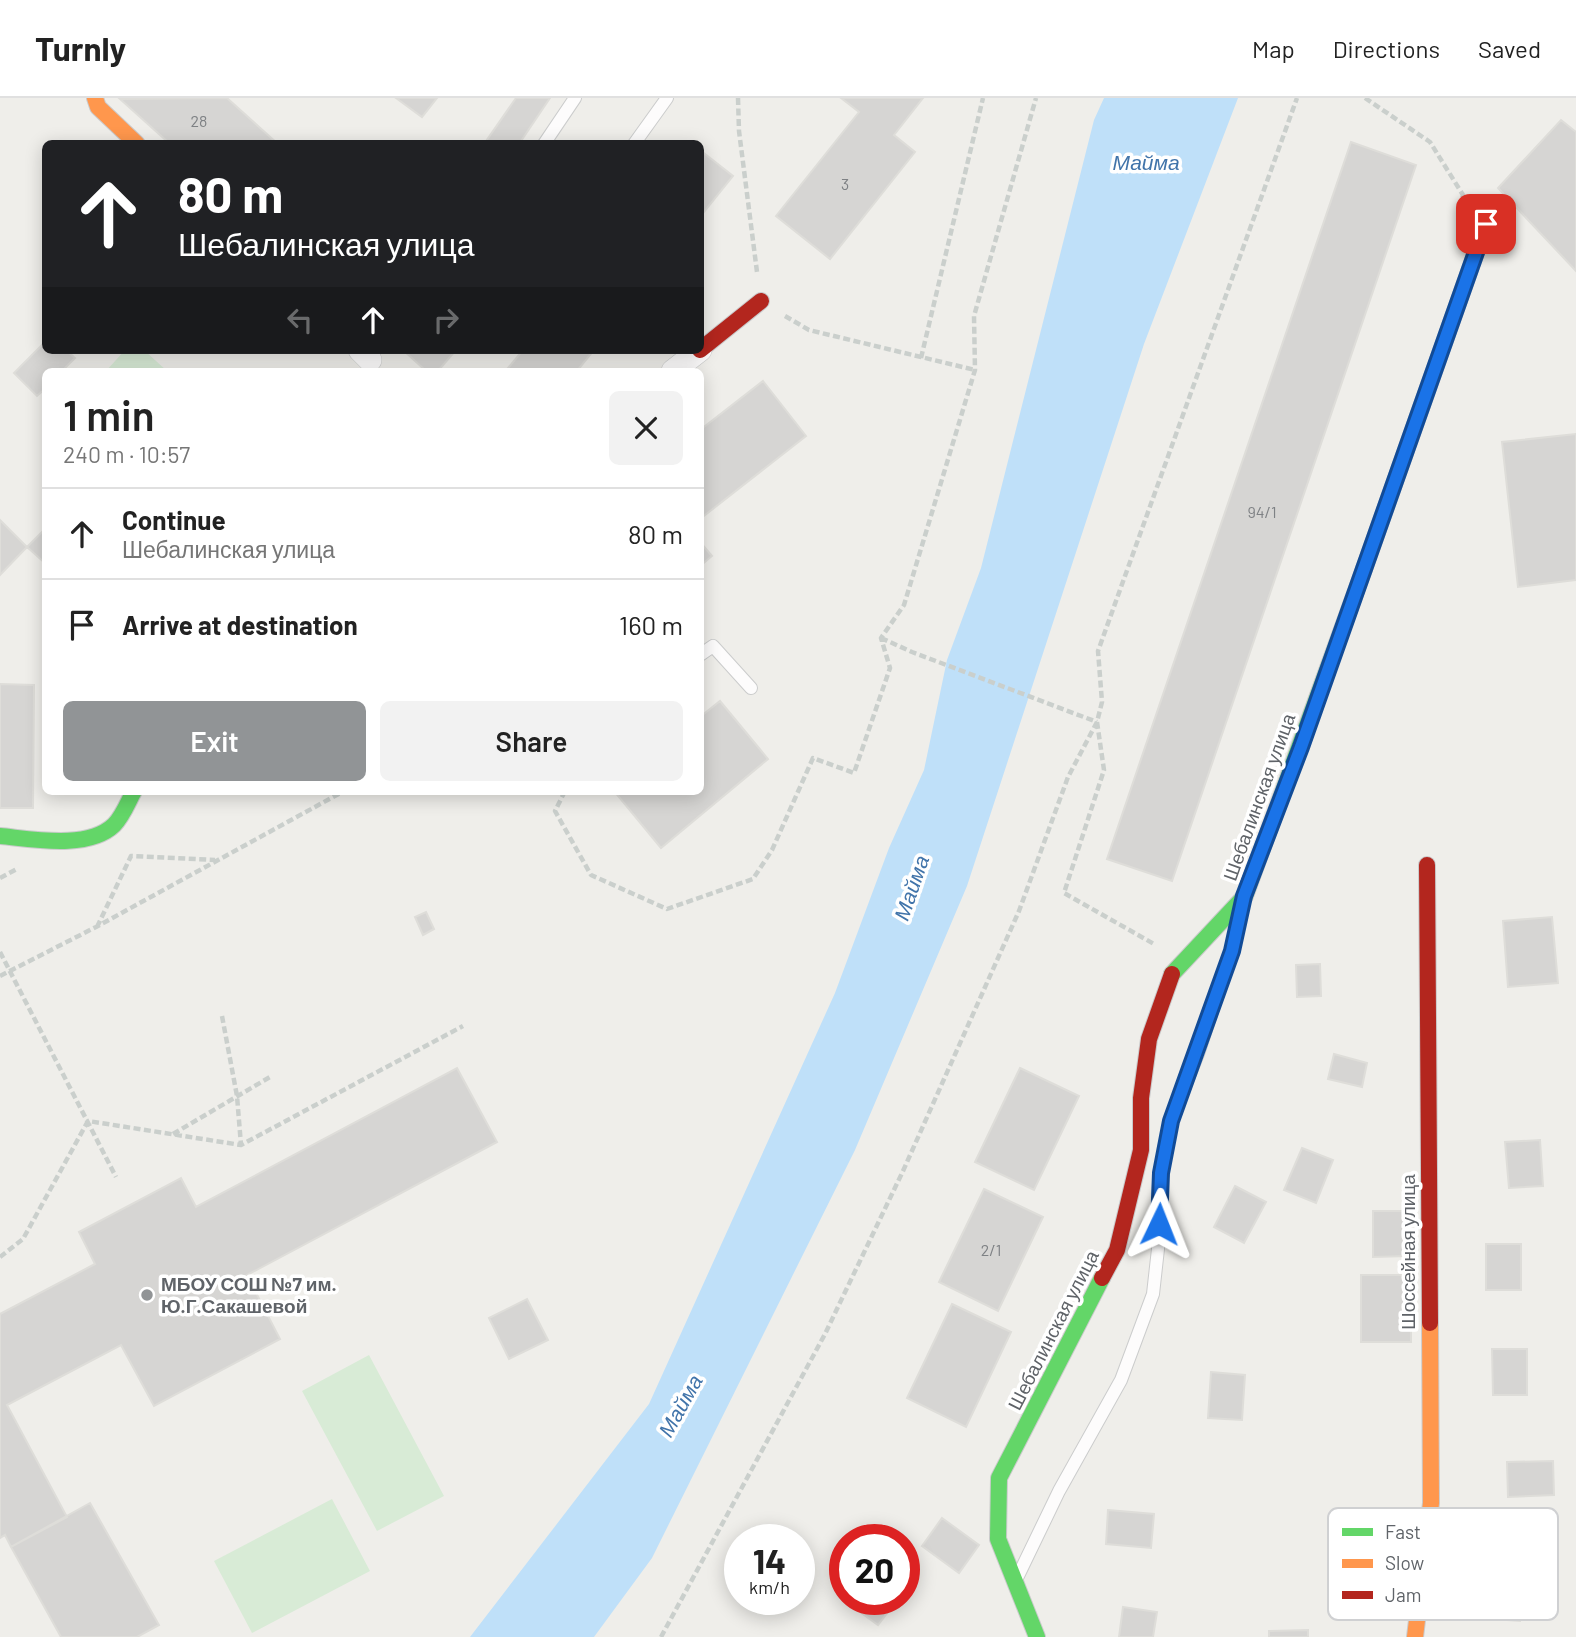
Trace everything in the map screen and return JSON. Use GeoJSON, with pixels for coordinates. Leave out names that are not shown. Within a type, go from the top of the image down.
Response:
{"type":"FeatureCollection","features":[{"type":"Feature","properties":{"kind":"street"},"geometry":{"type":"LineString","coordinates":[[95,98],[98,107],[133,140]]}},
{"type":"Feature","properties":{"kind":"street","name":"Шебалинская улица"},"geometry":{"type":"LineString","coordinates":[[1037,1637],[998,1539],[999,1478],[1118,1250],[1141,1150],[1141,1098],[1149,1039],[1160,1002],[1174,969],[1244,896],[1301,747],[1486,224]]}},
{"type":"Feature","properties":{"kind":"street"},"geometry":{"type":"LineString","coordinates":[[704,347],[761,301]]}},
{"type":"Feature","properties":{"kind":"street"},"geometry":{"type":"LineString","coordinates":[[677,368],[695,354]]}},
{"type":"Feature","properties":{"kind":"street"},"geometry":{"type":"LineString","coordinates":[[0,836],[54,840],[96,835],[113,826],[132,795]]}},
{"type":"Feature","properties":{"kind":"street","name":"Шоссейная улица"},"geometry":{"type":"LineString","coordinates":[[1427,865],[1430,1508]]}},
{"type":"Feature","properties":{"kind":"lane"},"geometry":{"type":"LineString","coordinates":[[547,140],[575,98]]}},
{"type":"Feature","properties":{"kind":"lane"},"geometry":{"type":"LineString","coordinates":[[637,140],[667,98]]}},
{"type":"Feature","properties":{"kind":"lane"},"geometry":{"type":"LineString","coordinates":[[704,652],[713,646],[751,688]]}},
{"type":"Feature","properties":{"kind":"lane"},"geometry":{"type":"LineString","coordinates":[[1015,1583],[1059,1491],[1121,1380],[1153,1294],[1161,1173],[1171,1121],[1232,951],[1244,896]]}},
{"type":"Feature","properties":{"kind":"path"},"geometry":{"type":"LineString","coordinates":[[738,98],[739,131],[761,301],[809,330],[975,370]]}},
{"type":"Feature","properties":{"kind":"path"},"geometry":{"type":"LineString","coordinates":[[921,358],[983,98]]}},
{"type":"Feature","properties":{"kind":"path"},"geometry":{"type":"LineString","coordinates":[[881,638],[904,605],[975,370],[974,316],[1036,98]]}},
{"type":"Feature","properties":{"kind":"path"},"geometry":{"type":"LineString","coordinates":[[661,1637],[825,1334],[891,1196],[1019,911],[1068,777],[1097,722],[1102,702],[1098,651],[1297,98]]}},
{"type":"Feature","properties":{"kind":"path"},"geometry":{"type":"LineString","coordinates":[[1365,98],[1430,142],[1463,195],[1459,208]]}},
{"type":"Feature","properties":{"kind":"path"},"geometry":{"type":"LineString","coordinates":[[881,638],[1097,722]]}},
{"type":"Feature","properties":{"kind":"path"},"geometry":{"type":"LineString","coordinates":[[563,795],[555,811],[591,875],[667,909],[753,879],[772,850],[813,758],[854,773],[890,668],[881,638]]}},
{"type":"Feature","properties":{"kind":"path"},"geometry":{"type":"LineString","coordinates":[[1097,722],[1104,770],[1063,893],[1157,947]]}},
{"type":"Feature","properties":{"kind":"path"},"geometry":{"type":"LineString","coordinates":[[0,976],[96,928],[337,795]]}},
{"type":"Feature","properties":{"kind":"path"},"geometry":{"type":"LineString","coordinates":[[96,928],[131,856],[215,860]]}},
{"type":"Feature","properties":{"kind":"path"},"geometry":{"type":"LineString","coordinates":[[0,952],[116,1177]]}},
{"type":"Feature","properties":{"kind":"path"},"geometry":{"type":"LineString","coordinates":[[222,1016],[237,1096],[242,1145]]}},
{"type":"Feature","properties":{"kind":"path"},"geometry":{"type":"LineString","coordinates":[[88,1121],[242,1145],[463,1026]]}},
{"type":"Feature","properties":{"kind":"path"},"geometry":{"type":"LineString","coordinates":[[173,1134],[270,1077]]}},
{"type":"Feature","properties":{"kind":"path"},"geometry":{"type":"LineString","coordinates":[[0,1257],[23,1239],[88,1121]]}},
{"type":"Feature","properties":{"kind":"green space"},"geometry":{"type":"Polygon","coordinates":[[[121,354],[148,354],[164,368],[109,368],[121,354]]]}},
{"type":"Feature","properties":{"kind":"green space"},"geometry":{"type":"Polygon","coordinates":[[[369,1355],[444,1496],[377,1531],[302,1391],[369,1355]]]}},
{"type":"Feature","properties":{"kind":"green space"},"geometry":{"type":"Polygon","coordinates":[[[332,1499],[370,1571],[252,1633],[214,1561],[332,1499]]]}},
{"type":"Feature","properties":{"kind":"water","name":"Майма"},"geometry":{"type":"Polygon","coordinates":[[[1104,98],[1238,98],[1144,344],[967,886],[855,1150],[652,1558],[594,1637],[470,1637],[649,1404],[835,993],[889,848],[924,770],[947,660],[981,568],[1094,120],[1104,98]]]}},
{"type":"Feature","properties":{"kind":"building"},"geometry":{"type":"Polygon","coordinates":[[[227,98],[274,140],[166,140],[120,99],[227,98]]]}},
{"type":"Feature","properties":{"kind":"building"},"geometry":{"type":"Polygon","coordinates":[[[396,98],[437,98],[422,117],[396,98]]]}},
{"type":"Feature","properties":{"kind":"building"},"geometry":{"type":"Polygon","coordinates":[[[516,98],[550,98],[522,140],[487,140],[516,98]]]}},
{"type":"Feature","properties":{"kind":"building"},"geometry":{"type":"Polygon","coordinates":[[[841,98],[923,98],[894,135],[915,152],[830,259],[776,216],[859,112],[841,98]]]}},
{"type":"Feature","properties":{"kind":"building"},"geometry":{"type":"Polygon","coordinates":[[[1561,120],[1576,132],[1576,271],[1498,188],[1561,120]]]}},
{"type":"Feature","properties":{"kind":"building"},"geometry":{"type":"Polygon","coordinates":[[[1351,142],[1416,165],[1172,881],[1107,859],[1351,142]]]}},
{"type":"Feature","properties":{"kind":"building"},"geometry":{"type":"Polygon","coordinates":[[[704,153],[733,176],[704,212],[704,153]]]}},
{"type":"Feature","properties":{"kind":"building"},"geometry":{"type":"Polygon","coordinates":[[[42,345],[42,354],[70,354],[75,358],[65,368],[42,368],[42,392],[37,396],[14,373],[42,345]]]}},
{"type":"Feature","properties":{"kind":"building"},"geometry":{"type":"Polygon","coordinates":[[[407,354],[453,354],[441,368],[423,368],[407,354]]]}},
{"type":"Feature","properties":{"kind":"building"},"geometry":{"type":"Polygon","coordinates":[[[520,354],[591,354],[579,368],[508,368],[520,354]]]}},
{"type":"Feature","properties":{"kind":"building"},"geometry":{"type":"Polygon","coordinates":[[[763,381],[806,436],[704,516],[704,427],[763,381]]]}},
{"type":"Feature","properties":{"kind":"building"},"geometry":{"type":"Polygon","coordinates":[[[1576,434],[1576,580],[1518,587],[1502,442],[1576,434]]]}},
{"type":"Feature","properties":{"kind":"building"},"geometry":{"type":"Polygon","coordinates":[[[0,520],[27,547],[0,575],[0,520]]]}},
{"type":"Feature","properties":{"kind":"building"},"geometry":{"type":"Polygon","coordinates":[[[42,532],[42,560],[27,547],[42,532]]]}},
{"type":"Feature","properties":{"kind":"building"},"geometry":{"type":"Polygon","coordinates":[[[704,547],[712,556],[704,563],[704,547]]]}},
{"type":"Feature","properties":{"kind":"building"},"geometry":{"type":"Polygon","coordinates":[[[0,684],[34,685],[33,808],[0,808],[0,684]]]}},
{"type":"Feature","properties":{"kind":"building"},"geometry":{"type":"Polygon","coordinates":[[[720,701],[768,759],[661,848],[617,795],[704,795],[704,714],[720,701]]]}},
{"type":"Feature","properties":{"kind":"building"},"geometry":{"type":"Polygon","coordinates":[[[426,912],[434,929],[423,935],[415,917],[426,912]]]}},
{"type":"Feature","properties":{"kind":"building"},"geometry":{"type":"Polygon","coordinates":[[[1552,917],[1558,983],[1508,987],[1503,921],[1552,917]]]}},
{"type":"Feature","properties":{"kind":"building"},"geometry":{"type":"Polygon","coordinates":[[[1320,964],[1321,996],[1297,997],[1296,965],[1320,964]]]}},
{"type":"Feature","properties":{"kind":"building"},"geometry":{"type":"Polygon","coordinates":[[[1334,1054],[1367,1063],[1362,1087],[1328,1079],[1334,1054]]]}},
{"type":"Feature","properties":{"kind":"building","name":"МБОУ СОШ №7 им. Ю.Г.Сакашевой"},"geometry":{"type":"Polygon","coordinates":[[[457,1068],[497,1142],[247,1275],[280,1339],[154,1406],[121,1345],[7,1405],[67,1517],[11,1547],[5,1535],[0,1538],[0,1314],[95,1264],[79,1232],[181,1178],[196,1207],[457,1068]]]}},
{"type":"Feature","properties":{"kind":"building"},"geometry":{"type":"Polygon","coordinates":[[[1020,1068],[1079,1096],[1034,1190],[975,1162],[1020,1068]]]}},
{"type":"Feature","properties":{"kind":"building"},"geometry":{"type":"Polygon","coordinates":[[[1540,1140],[1543,1186],[1509,1188],[1505,1142],[1540,1140]]]}},
{"type":"Feature","properties":{"kind":"building"},"geometry":{"type":"Polygon","coordinates":[[[1302,1148],[1333,1160],[1316,1203],[1284,1190],[1302,1148]]]}},
{"type":"Feature","properties":{"kind":"building"},"geometry":{"type":"Polygon","coordinates":[[[1235,1186],[1266,1202],[1244,1243],[1214,1227],[1235,1186]]]}},
{"type":"Feature","properties":{"kind":"building"},"geometry":{"type":"Polygon","coordinates":[[[984,1189],[1043,1217],[998,1311],[939,1282],[984,1189]]]}},
{"type":"Feature","properties":{"kind":"building"},"geometry":{"type":"Polygon","coordinates":[[[1373,1211],[1408,1211],[1408,1256],[1373,1257],[1373,1211]]]}},
{"type":"Feature","properties":{"kind":"building"},"geometry":{"type":"Polygon","coordinates":[[[1486,1244],[1521,1244],[1521,1290],[1486,1290],[1486,1244]]]}},
{"type":"Feature","properties":{"kind":"building"},"geometry":{"type":"Polygon","coordinates":[[[1361,1275],[1411,1275],[1411,1342],[1361,1342],[1361,1275]]]}},
{"type":"Feature","properties":{"kind":"building"},"geometry":{"type":"Polygon","coordinates":[[[527,1299],[548,1340],[509,1359],[489,1318],[527,1299]]]}},
{"type":"Feature","properties":{"kind":"building"},"geometry":{"type":"Polygon","coordinates":[[[952,1304],[1011,1332],[966,1427],[907,1398],[952,1304]]]}},
{"type":"Feature","properties":{"kind":"building"},"geometry":{"type":"Polygon","coordinates":[[[1492,1349],[1527,1349],[1527,1395],[1493,1395],[1492,1349]]]}},
{"type":"Feature","properties":{"kind":"building"},"geometry":{"type":"Polygon","coordinates":[[[1211,1372],[1245,1375],[1242,1420],[1208,1418],[1211,1372]]]}},
{"type":"Feature","properties":{"kind":"building"},"geometry":{"type":"Polygon","coordinates":[[[1553,1461],[1554,1495],[1508,1497],[1507,1462],[1553,1461]]]}},
{"type":"Feature","properties":{"kind":"building"},"geometry":{"type":"Polygon","coordinates":[[[90,1503],[159,1625],[137,1637],[61,1637],[11,1547],[90,1503]]]}},
{"type":"Feature","properties":{"kind":"building"},"geometry":{"type":"Polygon","coordinates":[[[1108,1510],[1154,1514],[1151,1548],[1106,1544],[1108,1510]]]}},
{"type":"Feature","properties":{"kind":"building"},"geometry":{"type":"Polygon","coordinates":[[[942,1518],[979,1545],[959,1573],[922,1546],[942,1518]]]}},
{"type":"Feature","properties":{"kind":"building"},"geometry":{"type":"Polygon","coordinates":[[[1123,1607],[1157,1612],[1153,1637],[1119,1637],[1123,1607]]]}},
{"type":"Feature","properties":{"kind":"building"},"geometry":{"type":"Polygon","coordinates":[[[864,1615],[886,1615],[878,1625],[864,1615]]]}},
{"type":"Feature","properties":{"kind":"building"},"geometry":{"type":"Polygon","coordinates":[[[1308,1630],[1308,1637],[1269,1637],[1269,1631],[1308,1630]]]}},
{"type":"Feature","properties":{"kind":"traffic: fast"},"geometry":{"type":"LineString","coordinates":[[1172,974],[1245,896],[1364,569]]}},
{"type":"Feature","properties":{"kind":"traffic: fast"},"geometry":{"type":"LineString","coordinates":[[0,836],[59,841],[90,838],[114,825],[132,795]]}},
{"type":"Feature","properties":{"kind":"traffic: fast"},"geometry":{"type":"LineString","coordinates":[[1037,1637],[998,1539],[999,1478],[1102,1278]]}},
{"type":"Feature","properties":{"kind":"traffic: slow"},"geometry":{"type":"LineString","coordinates":[[95,98],[98,107],[133,140]]}},
{"type":"Feature","properties":{"kind":"traffic: slow"},"geometry":{"type":"LineString","coordinates":[[1364,569],[1486,224]]}},
{"type":"Feature","properties":{"kind":"traffic: slow"},"geometry":{"type":"LineString","coordinates":[[1430,1323],[1430,1508]]}},
{"type":"Feature","properties":{"kind":"traffic: slow"},"geometry":{"type":"LineString","coordinates":[[1415,1637],[1417,1620]]}},
{"type":"Feature","properties":{"kind":"traffic: jam"},"geometry":{"type":"LineString","coordinates":[[704,347],[761,301]]}},
{"type":"Feature","properties":{"kind":"traffic: jam"},"geometry":{"type":"LineString","coordinates":[[1427,865],[1430,1323]]}},
{"type":"Feature","properties":{"kind":"traffic: jam"},"geometry":{"type":"LineString","coordinates":[[1102,1278],[1117,1250],[1141,1150],[1141,1098],[1149,1039],[1172,974]]}},
{"type":"Feature","properties":{"kind":"place","name":"МБОУ СОШ №7 им. Ю.Г.Сакашевой"},"geometry":{"type":"Point","coordinates":[147,1295]}},
{"type":"Feature","properties":{"kind":"route"},"geometry":{"type":"LineString","coordinates":[[1159,1224],[1161,1173],[1171,1121],[1198,1054],[1232,951],[1244,896],[1301,747],[1486,224]]}}]}
